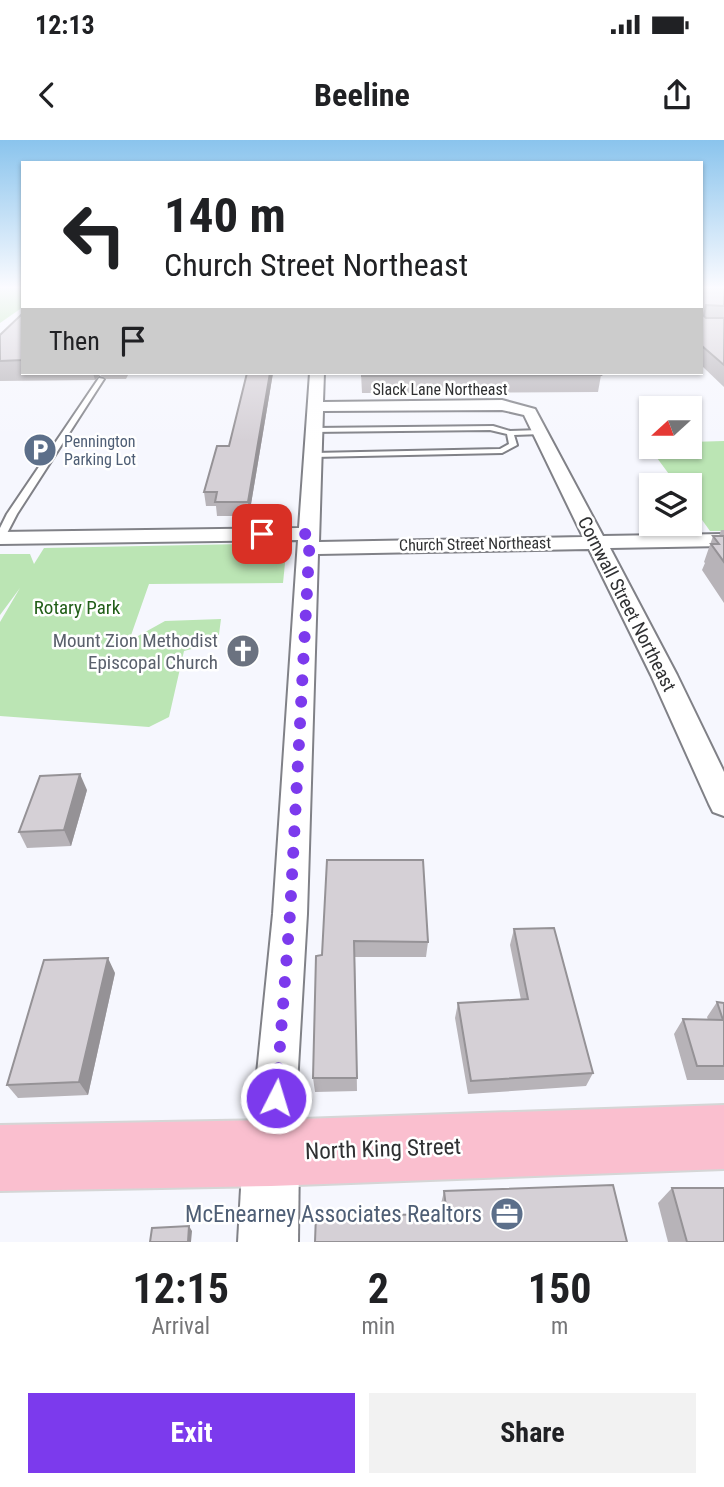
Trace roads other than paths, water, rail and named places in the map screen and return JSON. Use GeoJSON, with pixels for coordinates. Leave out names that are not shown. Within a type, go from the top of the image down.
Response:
{"type":"FeatureCollection","features":[{"type":"Feature","properties":{"kind":"main road","name":"North King Street"},"geometry":{"type":"LineString","coordinates":[[0,1158],[271,1153],[724,1137]]}},
{"type":"Feature","properties":{"kind":"street"},"geometry":{"type":"LineString","coordinates":[[268,1242],[271,1153],[290,914],[317,375]]}},
{"type":"Feature","properties":{"kind":"street","name":"Slack Lane Northeast"},"geometry":{"type":"LineString","coordinates":[[314,431],[502,405],[523,409]]}},
{"type":"Feature","properties":{"kind":"street","name":"Cornwall Street Northeast"},"geometry":{"type":"LineString","coordinates":[[523,409],[530,412],[541,432],[664,676],[724,804]]}},
{"type":"Feature","properties":{"kind":"street","name":"Church Street Northeast"},"geometry":{"type":"LineString","coordinates":[[0,537],[310,541],[724,540]]}},
{"type":"Feature","properties":{"kind":"lane"},"geometry":{"type":"LineString","coordinates":[[0,537],[12,514],[102,379]]}},
{"type":"Feature","properties":{"kind":"lane"},"geometry":{"type":"LineString","coordinates":[[314,431],[490,428],[510,433],[541,432]]}},
{"type":"Feature","properties":{"kind":"lane"},"geometry":{"type":"LineString","coordinates":[[314,431],[502,451],[513,445],[510,433]]}},
{"type":"Feature","properties":{"kind":"place","name":"Pennington Parking Lot"},"geometry":{"type":"Point","coordinates":[40,450]}},
{"type":"Feature","properties":{"kind":"place","name":"Mount Zion Methodist Episcopal Church"},"geometry":{"type":"Point","coordinates":[243,651]}},
{"type":"Feature","properties":{"kind":"place","name":"McEnearney Associates Realtors"},"geometry":{"type":"Point","coordinates":[507,1214]}},
{"type":"Feature","properties":{"kind":"park label","name":"Rotary Park"},"geometry":{"type":"Point","coordinates":[77,607]}}]}
